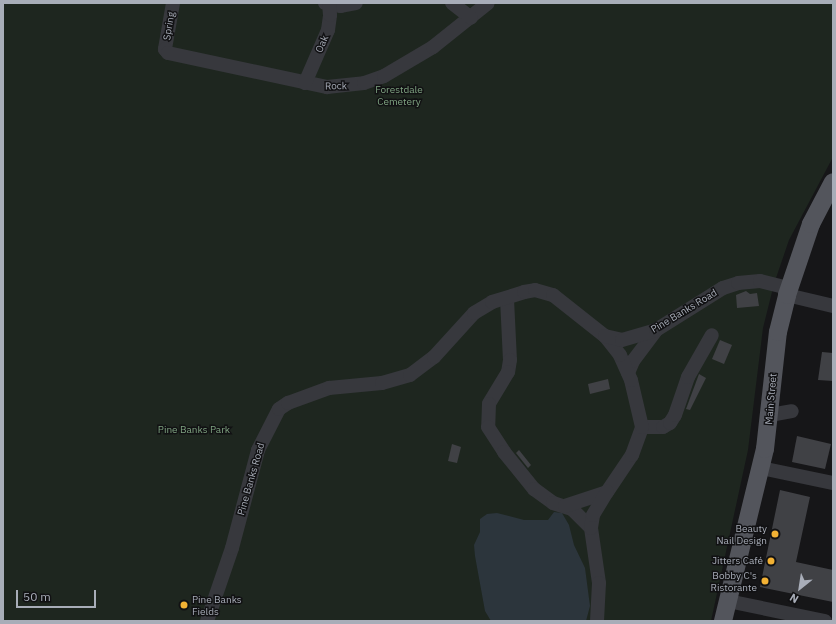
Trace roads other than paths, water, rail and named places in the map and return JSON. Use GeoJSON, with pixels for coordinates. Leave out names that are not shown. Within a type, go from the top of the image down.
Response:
{"type":"FeatureCollection","features":[{"type":"Feature","properties":{"kind":"main road","name":"Main Street"},"geometry":{"type":"LineString","coordinates":[[723,621],[761,468],[770,414],[778,332],[788,292],[812,224],[833,182]]}},
{"type":"Feature","properties":{"kind":"street","name":"Spring"},"geometry":{"type":"LineString","coordinates":[[165,49],[173,3]]}},
{"type":"Feature","properties":{"kind":"street"},"geometry":{"type":"LineString","coordinates":[[327,4],[341,6],[356,3]]}},
{"type":"Feature","properties":{"kind":"street"},"geometry":{"type":"LineString","coordinates":[[452,3],[471,18]]}},
{"type":"Feature","properties":{"kind":"street","name":"Rock"},"geometry":{"type":"LineString","coordinates":[[165,49],[175,56],[229,64],[304,83],[327,87],[347,86],[384,76],[433,47],[488,3]]}},
{"type":"Feature","properties":{"kind":"street","name":"Oak"},"geometry":{"type":"LineString","coordinates":[[304,83],[328,30],[327,4]]}},
{"type":"Feature","properties":{"kind":"street","name":"Pine Banks Road"},"geometry":{"type":"LineString","coordinates":[[207,621],[216,589],[232,548],[258,450],[279,409],[307,394],[328,388],[382,383],[410,375],[434,357],[474,313],[492,302],[535,290],[553,295],[605,336],[622,340],[656,330],[723,288],[760,281],[788,292],[833,306]]}},
{"type":"Feature","properties":{"kind":"street"},"geometry":{"type":"LineString","coordinates":[[507,299],[510,360],[508,372],[487,411],[488,427],[504,452],[534,489],[554,503],[565,506],[579,515],[591,528]]}},
{"type":"Feature","properties":{"kind":"street"},"geometry":{"type":"LineString","coordinates":[[628,373],[632,361],[656,330]]}},
{"type":"Feature","properties":{"kind":"street"},"geometry":{"type":"LineString","coordinates":[[642,427],[663,427],[670,423],[675,415],[688,377],[712,335]]}},
{"type":"Feature","properties":{"kind":"street"},"geometry":{"type":"LineString","coordinates":[[597,621],[599,583],[591,528],[593,515],[607,492],[630,460],[642,427],[636,397],[628,373],[620,355],[605,336]]}},
{"type":"Feature","properties":{"kind":"street"},"geometry":{"type":"LineString","coordinates":[[770,414],[792,411]]}},
{"type":"Feature","properties":{"kind":"street"},"geometry":{"type":"LineString","coordinates":[[761,468],[833,483]]}},
{"type":"Feature","properties":{"kind":"street"},"geometry":{"type":"LineString","coordinates":[[565,506],[607,492]]}},
{"type":"Feature","properties":{"kind":"street"},"geometry":{"type":"LineString","coordinates":[[728,601],[825,621]]}},
{"type":"Feature","properties":{"kind":"place","name":"Beauty Nail Design"},"geometry":{"type":"Point","coordinates":[775,534]}},
{"type":"Feature","properties":{"kind":"place","name":"Jitters Café"},"geometry":{"type":"Point","coordinates":[771,561]}},
{"type":"Feature","properties":{"kind":"place","name":"Bobby C's Ristorante"},"geometry":{"type":"Point","coordinates":[765,581]}},
{"type":"Feature","properties":{"kind":"place","name":"Pine Banks Fields"},"geometry":{"type":"Point","coordinates":[184,605]}},
{"type":"Feature","properties":{"kind":"park label","name":"Forestdale Cemetery"},"geometry":{"type":"Point","coordinates":[399,94]}},
{"type":"Feature","properties":{"kind":"park label","name":"Pine Banks Park"},"geometry":{"type":"Point","coordinates":[194,430]}}]}
